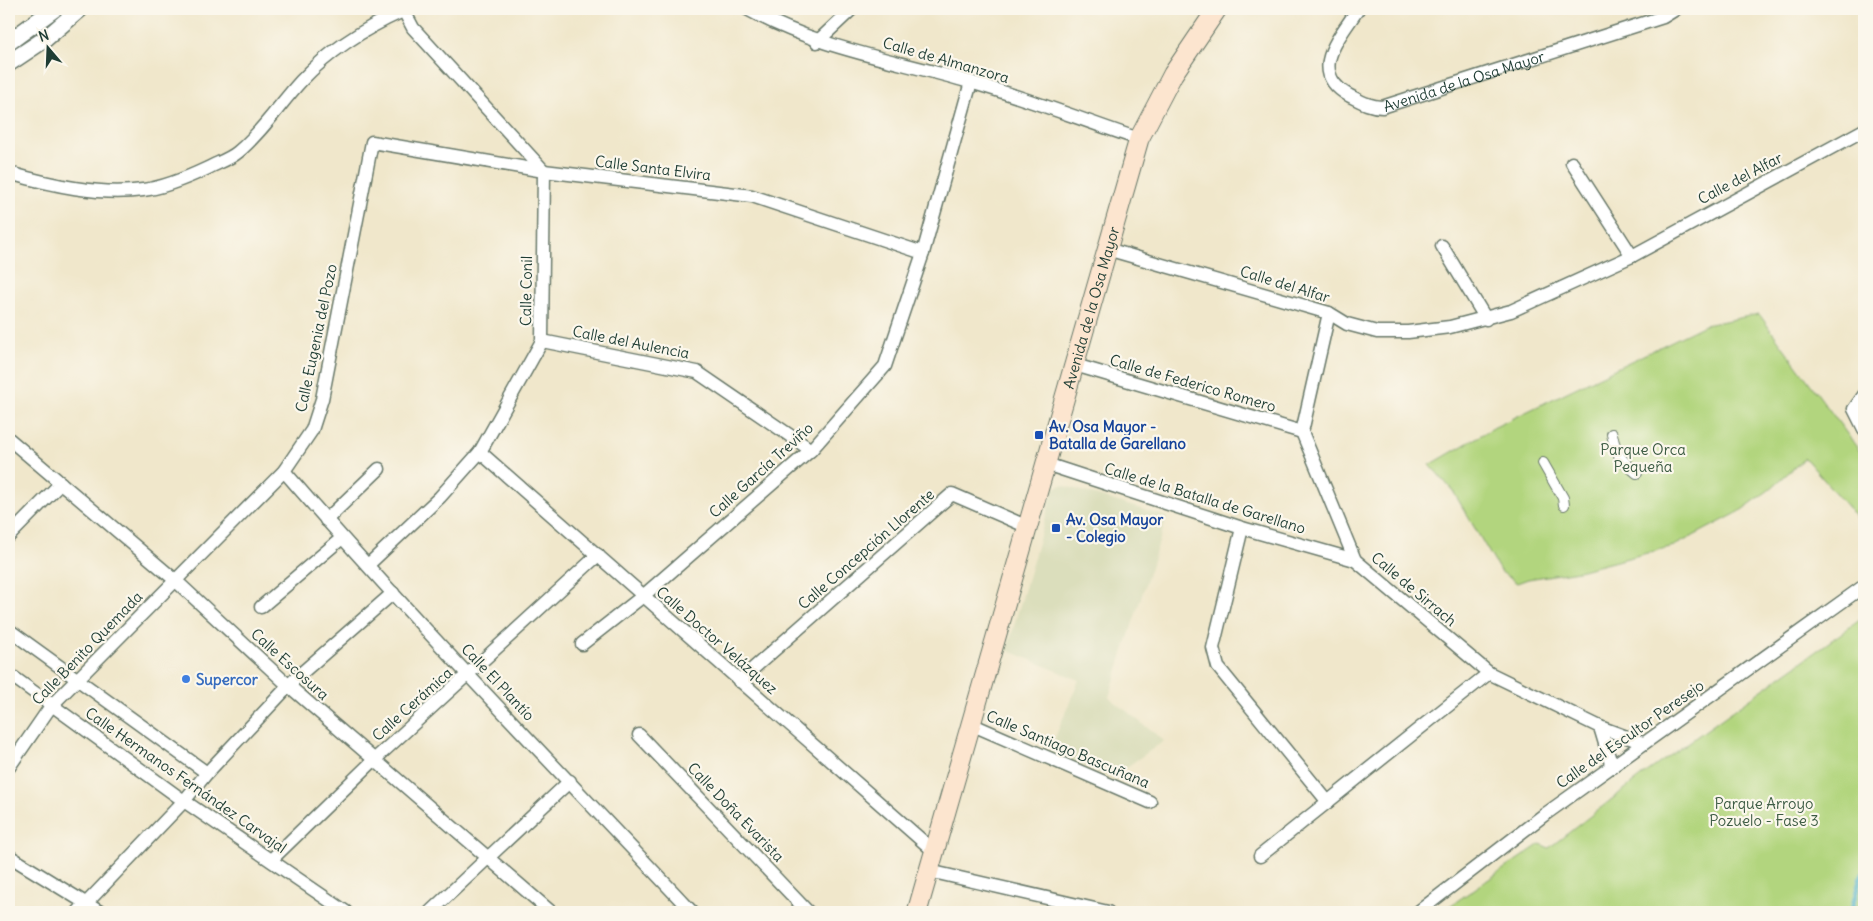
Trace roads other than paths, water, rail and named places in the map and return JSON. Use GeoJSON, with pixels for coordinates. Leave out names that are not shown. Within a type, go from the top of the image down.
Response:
{"type":"FeatureCollection","features":[{"type":"Feature","properties":{"kind":"main road","name":"Avenida de la Osa Mayor"},"geometry":{"type":"LineString","coordinates":[[918,912],[1139,139],[1173,74],[1217,9]]}},
{"type":"Feature","properties":{"kind":"street"},"geometry":{"type":"LineString","coordinates":[[9,42],[54,9]]}},
{"type":"Feature","properties":{"kind":"street"},"geometry":{"type":"LineString","coordinates":[[9,63],[44,39],[80,9]]}},
{"type":"Feature","properties":{"kind":"street","name":"Calle de Almanzora"},"geometry":{"type":"LineString","coordinates":[[747,9],[818,42],[970,82],[1139,139]]}},
{"type":"Feature","properties":{"kind":"street"},"geometry":{"type":"LineString","coordinates":[[818,42],[852,9]]}},
{"type":"Feature","properties":{"kind":"street","name":"Avenida de la Osa Mayor"},"geometry":{"type":"LineString","coordinates":[[1358,9],[1334,46],[1328,60],[1328,68],[1331,80],[1337,87],[1373,107],[1382,107],[1663,17],[1676,9]]}},
{"type":"Feature","properties":{"kind":"street"},"geometry":{"type":"LineString","coordinates":[[9,173],[42,182],[102,190],[144,190],[197,173],[237,154],[269,122],[300,82],[328,55],[377,23],[403,10],[413,28],[544,171]]}},
{"type":"Feature","properties":{"kind":"street","name":"Calle García Treviño"},"geometry":{"type":"LineString","coordinates":[[582,644],[643,596],[811,450],[885,366],[923,252],[970,82]]}},
{"type":"Feature","properties":{"kind":"street","name":"Calle del Alfar"},"geometry":{"type":"LineString","coordinates":[[1106,249],[1328,313],[1347,324],[1377,332],[1408,332],[1486,319],[1511,311],[1632,256],[1864,130]]}},
{"type":"Feature","properties":{"kind":"street","name":"Calle Santa Elvira"},"geometry":{"type":"LineString","coordinates":[[372,142],[544,171],[752,196],[923,252]]}},
{"type":"Feature","properties":{"kind":"street","name":"Calle Eugenia del Pozo"},"geometry":{"type":"LineString","coordinates":[[175,580],[284,471],[312,430],[322,399],[372,142]]}},
{"type":"Feature","properties":{"kind":"street"},"geometry":{"type":"LineString","coordinates":[[1572,163],[1632,256]]}},
{"type":"Feature","properties":{"kind":"street","name":"Calle Conil"},"geometry":{"type":"LineString","coordinates":[[368,565],[440,497],[480,452],[542,341],[544,171]]}},
{"type":"Feature","properties":{"kind":"street"},"geometry":{"type":"LineString","coordinates":[[1442,246],[1486,319]]}},
{"type":"Feature","properties":{"kind":"street"},"geometry":{"type":"LineString","coordinates":[[1302,432],[1328,313]]}},
{"type":"Feature","properties":{"kind":"street","name":"Calle del Aulencia"},"geometry":{"type":"LineString","coordinates":[[542,341],[697,372],[811,450]]}},
{"type":"Feature","properties":{"kind":"street","name":"Calle de Federico Romero"},"geometry":{"type":"LineString","coordinates":[[1075,365],[1302,432]]}},
{"type":"Feature","properties":{"kind":"street"},"geometry":{"type":"LineString","coordinates":[[1864,395],[1854,409],[1864,429]]}},
{"type":"Feature","properties":{"kind":"street","name":"Calle de Sirrach"},"geometry":{"type":"LineString","coordinates":[[1302,432],[1354,560],[1489,673],[1600,727],[1643,743]]}},
{"type":"Feature","properties":{"kind":"street"},"geometry":{"type":"LineString","coordinates":[[1612,434],[1616,451],[1623,461],[1637,473]]}},
{"type":"Feature","properties":{"kind":"street","name":"Calle Escosura"},"geometry":{"type":"LineString","coordinates":[[9,440],[175,580],[289,686],[551,912]]}},
{"type":"Feature","properties":{"kind":"street","name":"Calle Doctor Velázquez"},"geometry":{"type":"LineString","coordinates":[[480,452],[934,852]]}},
{"type":"Feature","properties":{"kind":"street"},"geometry":{"type":"LineString","coordinates":[[1543,463],[1564,498],[1564,505]]}},
{"type":"Feature","properties":{"kind":"street","name":"Calle de la Batalla de Garellano"},"geometry":{"type":"LineString","coordinates":[[1046,464],[1242,528],[1354,560]]}},
{"type":"Feature","properties":{"kind":"street"},"geometry":{"type":"LineString","coordinates":[[326,520],[379,469]]}},
{"type":"Feature","properties":{"kind":"street","name":"Calle El Plantío"},"geometry":{"type":"LineString","coordinates":[[284,471],[342,538],[469,676],[692,912]]}},
{"type":"Feature","properties":{"kind":"street"},"geometry":{"type":"LineString","coordinates":[[9,536],[61,483]]}},
{"type":"Feature","properties":{"kind":"street","name":"Calle Concepción Llorente"},"geometry":{"type":"LineString","coordinates":[[739,681],[952,494],[1028,527]]}},
{"type":"Feature","properties":{"kind":"street"},"geometry":{"type":"LineString","coordinates":[[1242,528],[1213,648],[1218,666],[1328,802]]}},
{"type":"Feature","properties":{"kind":"street"},"geometry":{"type":"LineString","coordinates":[[261,608],[342,538]]}},
{"type":"Feature","properties":{"kind":"street","name":"Calle Cerámica"},"geometry":{"type":"LineString","coordinates":[[272,859],[374,760],[469,676],[598,555]]}},
{"type":"Feature","properties":{"kind":"street","name":"Calle Benito Quemada"},"geometry":{"type":"LineString","coordinates":[[9,767],[51,706],[175,580]]}},
{"type":"Feature","properties":{"kind":"street","name":"Calle del Escultor Peresejo"},"geometry":{"type":"LineString","coordinates":[[1418,912],[1544,815],[1864,586]]}},
{"type":"Feature","properties":{"kind":"street"},"geometry":{"type":"LineString","coordinates":[[82,907],[184,801],[207,773],[289,686],[393,593]]}},
{"type":"Feature","properties":{"kind":"street","name":"Calle Hermanos Fernández Carvajal"},"geometry":{"type":"LineString","coordinates":[[9,630],[207,773]]}},
{"type":"Feature","properties":{"kind":"street"},"geometry":{"type":"LineString","coordinates":[[1260,856],[1489,673]]}},
{"type":"Feature","properties":{"kind":"street","name":"Calle Hermanos Fernández Carvajal"},"geometry":{"type":"LineString","coordinates":[[9,674],[184,801],[272,859],[346,912]]}},
{"type":"Feature","properties":{"kind":"street","name":"Calle Santiago Bascuñana"},"geometry":{"type":"LineString","coordinates":[[973,725],[1150,802]]}},
{"type":"Feature","properties":{"kind":"street"},"geometry":{"type":"LineString","coordinates":[[1600,727],[1612,767]]}},
{"type":"Feature","properties":{"kind":"street","name":"Calle Doña Evarista"},"geometry":{"type":"LineString","coordinates":[[639,735],[808,912]]}},
{"type":"Feature","properties":{"kind":"street"},"geometry":{"type":"LineString","coordinates":[[430,912],[570,782]]}},
{"type":"Feature","properties":{"kind":"street"},"geometry":{"type":"LineString","coordinates":[[9,856],[82,907],[100,912]]}},
{"type":"Feature","properties":{"kind":"street"},"geometry":{"type":"LineString","coordinates":[[929,871],[1060,906],[1108,912]]}},
{"type":"Feature","properties":{"kind":"waterway"},"geometry":{"type":"LineString","coordinates":[[1851,912],[1860,878],[1864,873]]}},
{"type":"Feature","properties":{"kind":"place","name":"Av. Osa Mayor - Batalla de Garellano"},"geometry":{"type":"Point","coordinates":[1039,435]}},
{"type":"Feature","properties":{"kind":"place","name":"Av. Osa Mayor - Colegio"},"geometry":{"type":"Point","coordinates":[1056,528]}},
{"type":"Feature","properties":{"kind":"place","name":"Supercor"},"geometry":{"type":"Point","coordinates":[186,679]}},
{"type":"Feature","properties":{"kind":"park label","name":"Parque Orca Pequeña"},"geometry":{"type":"Point","coordinates":[1643,458]}},
{"type":"Feature","properties":{"kind":"park label","name":"Parque Arroyo Pozuelo - Fase 3"},"geometry":{"type":"Point","coordinates":[1764,812]}}]}
